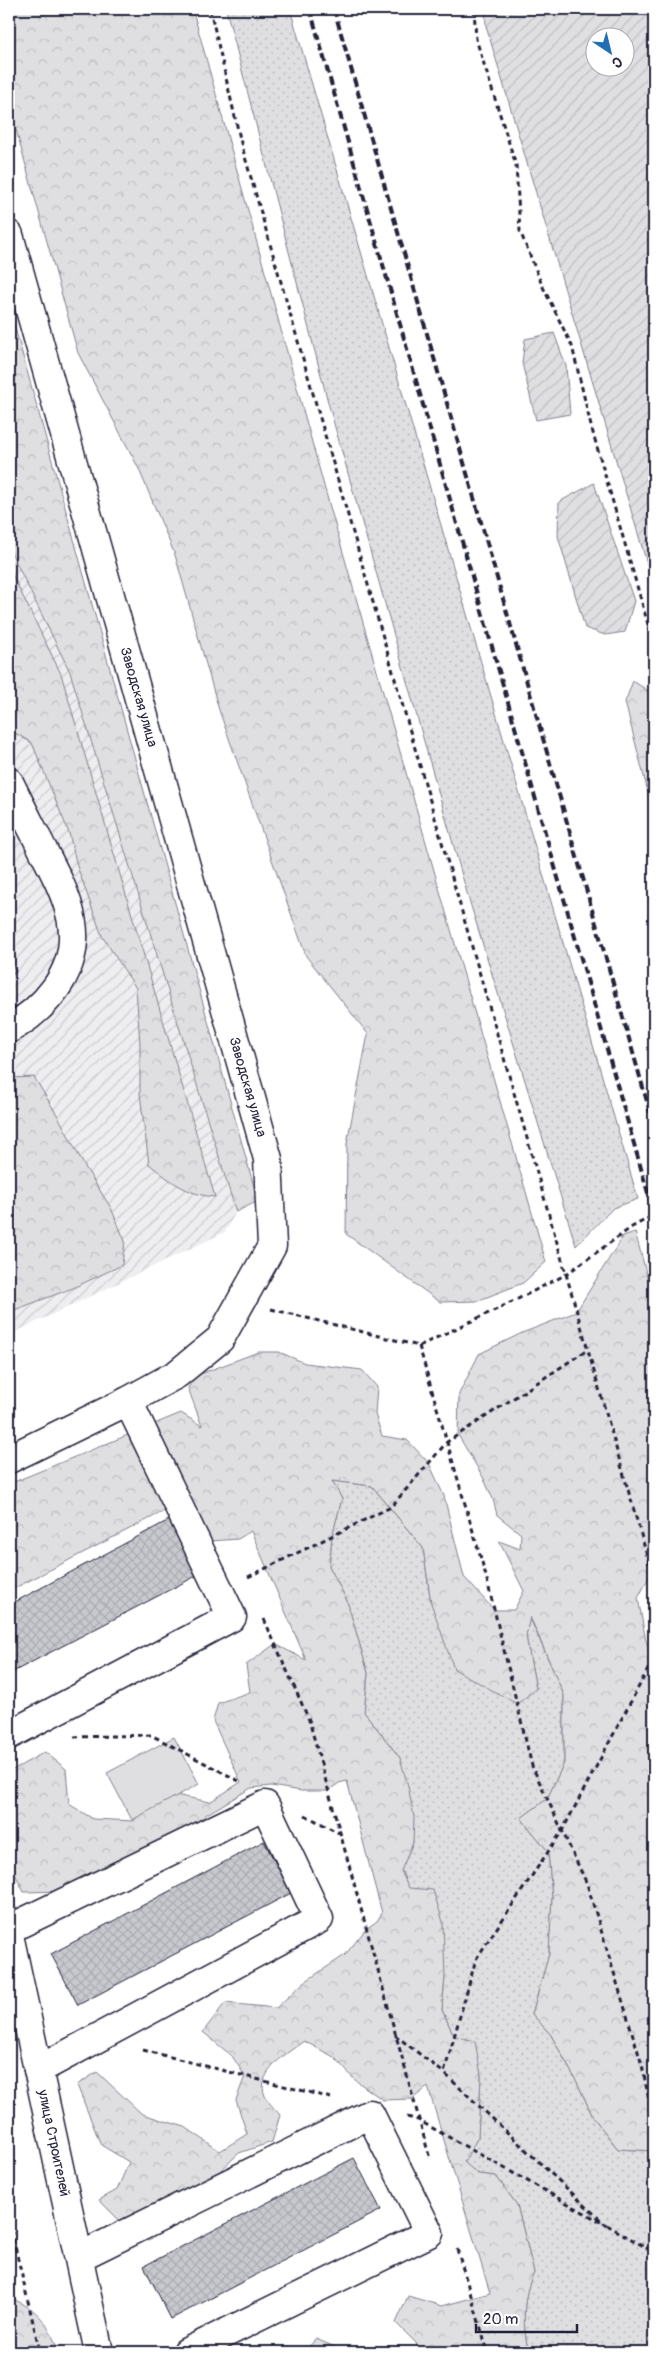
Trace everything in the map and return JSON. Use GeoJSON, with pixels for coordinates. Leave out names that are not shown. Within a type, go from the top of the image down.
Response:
{"type":"FeatureCollection","features":[{"type":"Feature","properties":{"kind":"street","name":"Заводская улица"},"geometry":{"type":"LineString","coordinates":[[9,235],[268,1159],[272,1246],[220,1339],[177,1374],[128,1401],[9,1459]]}},
{"type":"Feature","properties":{"kind":"street"},"geometry":{"type":"LineString","coordinates":[[9,782],[65,892],[72,922],[73,949],[67,972],[43,1004],[25,1020],[9,1029]]}},
{"type":"Feature","properties":{"kind":"street"},"geometry":{"type":"LineString","coordinates":[[9,1735],[232,1617],[128,1401]]}},
{"type":"Feature","properties":{"kind":"street"},"geometry":{"type":"LineString","coordinates":[[9,1929],[265,1805],[320,1919],[38,2070]]}},
{"type":"Feature","properties":{"kind":"street","name":"улица Строителей"},"geometry":{"type":"LineString","coordinates":[[9,1935],[99,2352]]}},
{"type":"Feature","properties":{"kind":"street"},"geometry":{"type":"LineString","coordinates":[[79,2257],[370,2114],[429,2233],[187,2352]]}},
{"type":"Feature","properties":{"kind":"path"},"geometry":{"type":"LineString","coordinates":[[210,9],[241,143],[654,1580]]}},
{"type":"Feature","properties":{"kind":"path"},"geometry":{"type":"LineString","coordinates":[[474,9],[476,39],[516,166],[520,231],[542,285],[572,346],[591,426],[654,645]]}},
{"type":"Feature","properties":{"kind":"path"},"geometry":{"type":"LineString","coordinates":[[245,1296],[267,1308],[419,1346],[565,1275],[632,1227],[654,1215]]}},
{"type":"Feature","properties":{"kind":"path"},"geometry":{"type":"LineString","coordinates":[[419,1346],[486,1576],[532,1766],[587,1884],[642,2065],[654,2125]]}},
{"type":"Feature","properties":{"kind":"path"},"geometry":{"type":"LineString","coordinates":[[245,1578],[391,1507],[447,1442],[587,1350]]}},
{"type":"Feature","properties":{"kind":"path"},"geometry":{"type":"LineString","coordinates":[[444,2073],[476,1959],[562,1830],[654,1658]]}},
{"type":"Feature","properties":{"kind":"path"},"geometry":{"type":"LineString","coordinates":[[309,1720],[418,2120]]}},
{"type":"Feature","properties":{"kind":"path"},"geometry":{"type":"LineString","coordinates":[[66,1737],[151,1736],[246,1785]]}},
{"type":"Feature","properties":{"kind":"path"},"geometry":{"type":"LineString","coordinates":[[304,1815],[340,1833]]}},
{"type":"Feature","properties":{"kind":"path"},"geometry":{"type":"LineString","coordinates":[[394,2034],[444,2073],[607,2226]]}},
{"type":"Feature","properties":{"kind":"path"},"geometry":{"type":"LineString","coordinates":[[97,2038],[341,2100]]}},
{"type":"Feature","properties":{"kind":"path"},"geometry":{"type":"LineString","coordinates":[[399,2115],[418,2120],[654,2252]]}},
{"type":"Feature","properties":{"kind":"path"},"geometry":{"type":"LineString","coordinates":[[9,2221],[40,2352]]}},
{"type":"Feature","properties":{"kind":"shaded area"},"geometry":{"type":"Polygon","coordinates":[[[9,548],[70,672],[236,1212],[225,1232],[9,1335],[9,548]]]}},
{"type":"Feature","properties":{"kind":"green space"},"geometry":{"type":"Polygon","coordinates":[[[9,9],[79,9],[83,13],[134,9],[193,11],[326,493],[546,1262],[523,1283],[477,1301],[440,1302],[346,1234],[347,1143],[368,1034],[306,956],[219,710],[175,555],[138,467],[78,353],[16,130],[9,117],[9,9]]]}},
{"type":"Feature","properties":{"kind":"green space"},"geometry":{"type":"Polygon","coordinates":[[[226,9],[290,9],[638,1199],[613,1208],[576,1246],[467,893],[329,406],[226,9]]]}},
{"type":"Feature","properties":{"kind":"green space"},"geometry":{"type":"Polygon","coordinates":[[[485,9],[654,9],[654,587],[486,26],[485,9]]]}},
{"type":"Feature","properties":{"kind":"green space"},"geometry":{"type":"Polygon","coordinates":[[[9,306],[258,1201],[236,1212],[70,672],[9,548],[9,306]]]}},
{"type":"Feature","properties":{"kind":"green space"},"geometry":{"type":"Polygon","coordinates":[[[554,333],[566,366],[570,414],[536,420],[522,363],[525,339],[554,333]]]}},
{"type":"Feature","properties":{"kind":"green space"},"geometry":{"type":"Polygon","coordinates":[[[594,483],[634,601],[625,632],[605,635],[585,628],[558,536],[559,502],[594,483]]]}},
{"type":"Feature","properties":{"kind":"green space"},"geometry":{"type":"Polygon","coordinates":[[[9,568],[61,674],[215,1197],[205,1196],[180,1186],[149,1164],[140,1094],[140,1044],[136,988],[102,936],[77,866],[69,833],[32,743],[13,732],[9,723],[9,568]]]}},
{"type":"Feature","properties":{"kind":"green space"},"geometry":{"type":"Polygon","coordinates":[[[633,681],[650,692],[654,706],[654,816],[625,702],[633,681]]]}},
{"type":"Feature","properties":{"kind":"green space"},"geometry":{"type":"Polygon","coordinates":[[[34,1077],[59,1118],[85,1167],[111,1208],[125,1241],[122,1265],[73,1288],[9,1312],[9,1078],[34,1077]]]}},
{"type":"Feature","properties":{"kind":"green space"},"geometry":{"type":"Polygon","coordinates":[[[635,1232],[654,1301],[654,1568],[638,1598],[646,1641],[654,1659],[654,2151],[618,2149],[593,2117],[578,2084],[551,2035],[532,2014],[549,1954],[552,1897],[548,1851],[521,1818],[547,1799],[564,1763],[564,1695],[530,1617],[526,1636],[536,1689],[517,1704],[454,1669],[431,1603],[423,1548],[372,1486],[332,1481],[342,1499],[332,1536],[329,1566],[347,1601],[368,1673],[364,1712],[400,1758],[414,1817],[413,1842],[401,1871],[409,1888],[433,1890],[443,1922],[445,1977],[442,2010],[454,2036],[475,2041],[481,2075],[478,2137],[464,2162],[478,2174],[496,2176],[517,2205],[534,2273],[527,2291],[524,2312],[525,2333],[529,2352],[419,2352],[416,2343],[396,2323],[408,2296],[442,2306],[490,2293],[428,2087],[412,2099],[383,2100],[355,2080],[334,2057],[304,2041],[282,2057],[269,2071],[265,2079],[263,2087],[265,2096],[280,2115],[272,2142],[239,2153],[219,2172],[122,2223],[99,2200],[117,2190],[129,2162],[101,2145],[77,2085],[97,2072],[142,2114],[185,2127],[220,2151],[247,2134],[236,2100],[245,2076],[232,2056],[203,2032],[225,2003],[276,2008],[303,1983],[345,1955],[366,1929],[377,1921],[382,1913],[347,1781],[339,1783],[328,1791],[301,1791],[271,1786],[251,1788],[207,1814],[179,1836],[64,1891],[24,1892],[12,1868],[9,1857],[9,1772],[45,1752],[66,1769],[69,1804],[93,1819],[134,1821],[148,1802],[170,1794],[210,1802],[241,1782],[213,1721],[218,1703],[250,1692],[246,1665],[275,1644],[306,1660],[251,1531],[238,1539],[210,1541],[178,1504],[9,1591],[9,1484],[181,1413],[202,1426],[188,1388],[195,1376],[258,1352],[279,1352],[305,1363],[362,1370],[377,1387],[375,1414],[382,1436],[407,1440],[429,1463],[444,1496],[464,1577],[494,1610],[514,1610],[524,1591],[499,1541],[520,1549],[521,1534],[497,1515],[493,1499],[483,1477],[458,1435],[459,1394],[479,1354],[522,1333],[576,1312],[623,1236],[635,1232]]]}},
{"type":"Feature","properties":{"kind":"green space"},"geometry":{"type":"Polygon","coordinates":[[[332,1481],[372,1486],[423,1548],[431,1603],[536,1689],[526,1636],[529,1616],[564,1695],[564,1763],[547,1799],[521,1818],[548,1851],[552,1897],[549,1954],[532,2014],[551,2035],[578,2084],[593,2117],[618,2149],[654,2151],[654,2352],[529,2352],[525,2333],[524,2312],[527,2291],[534,2273],[517,2205],[496,2176],[478,2174],[463,2162],[478,2137],[481,2075],[454,2036],[442,2010],[445,1977],[401,1870],[413,1842],[400,1758],[364,1712],[368,1673],[347,1601],[329,1566],[332,1536],[342,1499],[332,1481]]]}},
{"type":"Feature","properties":{"kind":"green space"},"geometry":{"type":"Polygon","coordinates":[[[174,1737],[199,1784],[132,1820],[107,1773],[174,1737]]]}},
{"type":"Feature","properties":{"kind":"green space"},"geometry":{"type":"Polygon","coordinates":[[[9,2294],[10,2298],[36,2312],[51,2333],[59,2352],[9,2352],[9,2294]]]}},
{"type":"Feature","properties":{"kind":"green space"},"geometry":{"type":"Polygon","coordinates":[[[316,2339],[347,2352],[304,2352],[316,2339]]]}},
{"type":"Feature","properties":{"kind":"building"},"geometry":{"type":"Polygon","coordinates":[[[9,957],[16,972],[9,975],[9,957]]]}},
{"type":"Feature","properties":{"kind":"building"},"geometry":{"type":"Polygon","coordinates":[[[169,1520],[198,1575],[9,1674],[9,1605],[169,1520]]]}},
{"type":"Feature","properties":{"kind":"building"},"geometry":{"type":"Polygon","coordinates":[[[264,1841],[291,1893],[78,2005],[51,1954],[264,1841]]]}},
{"type":"Feature","properties":{"kind":"building"},"geometry":{"type":"Polygon","coordinates":[[[354,2158],[381,2210],[171,2319],[144,2266],[354,2158]]]}},
{"type":"Feature","properties":{"kind":"railway"},"geometry":{"type":"LineString","coordinates":[[310,9],[654,1214]]}},
{"type":"Feature","properties":{"kind":"railway"},"geometry":{"type":"LineString","coordinates":[[334,9],[654,1126]]}}]}
